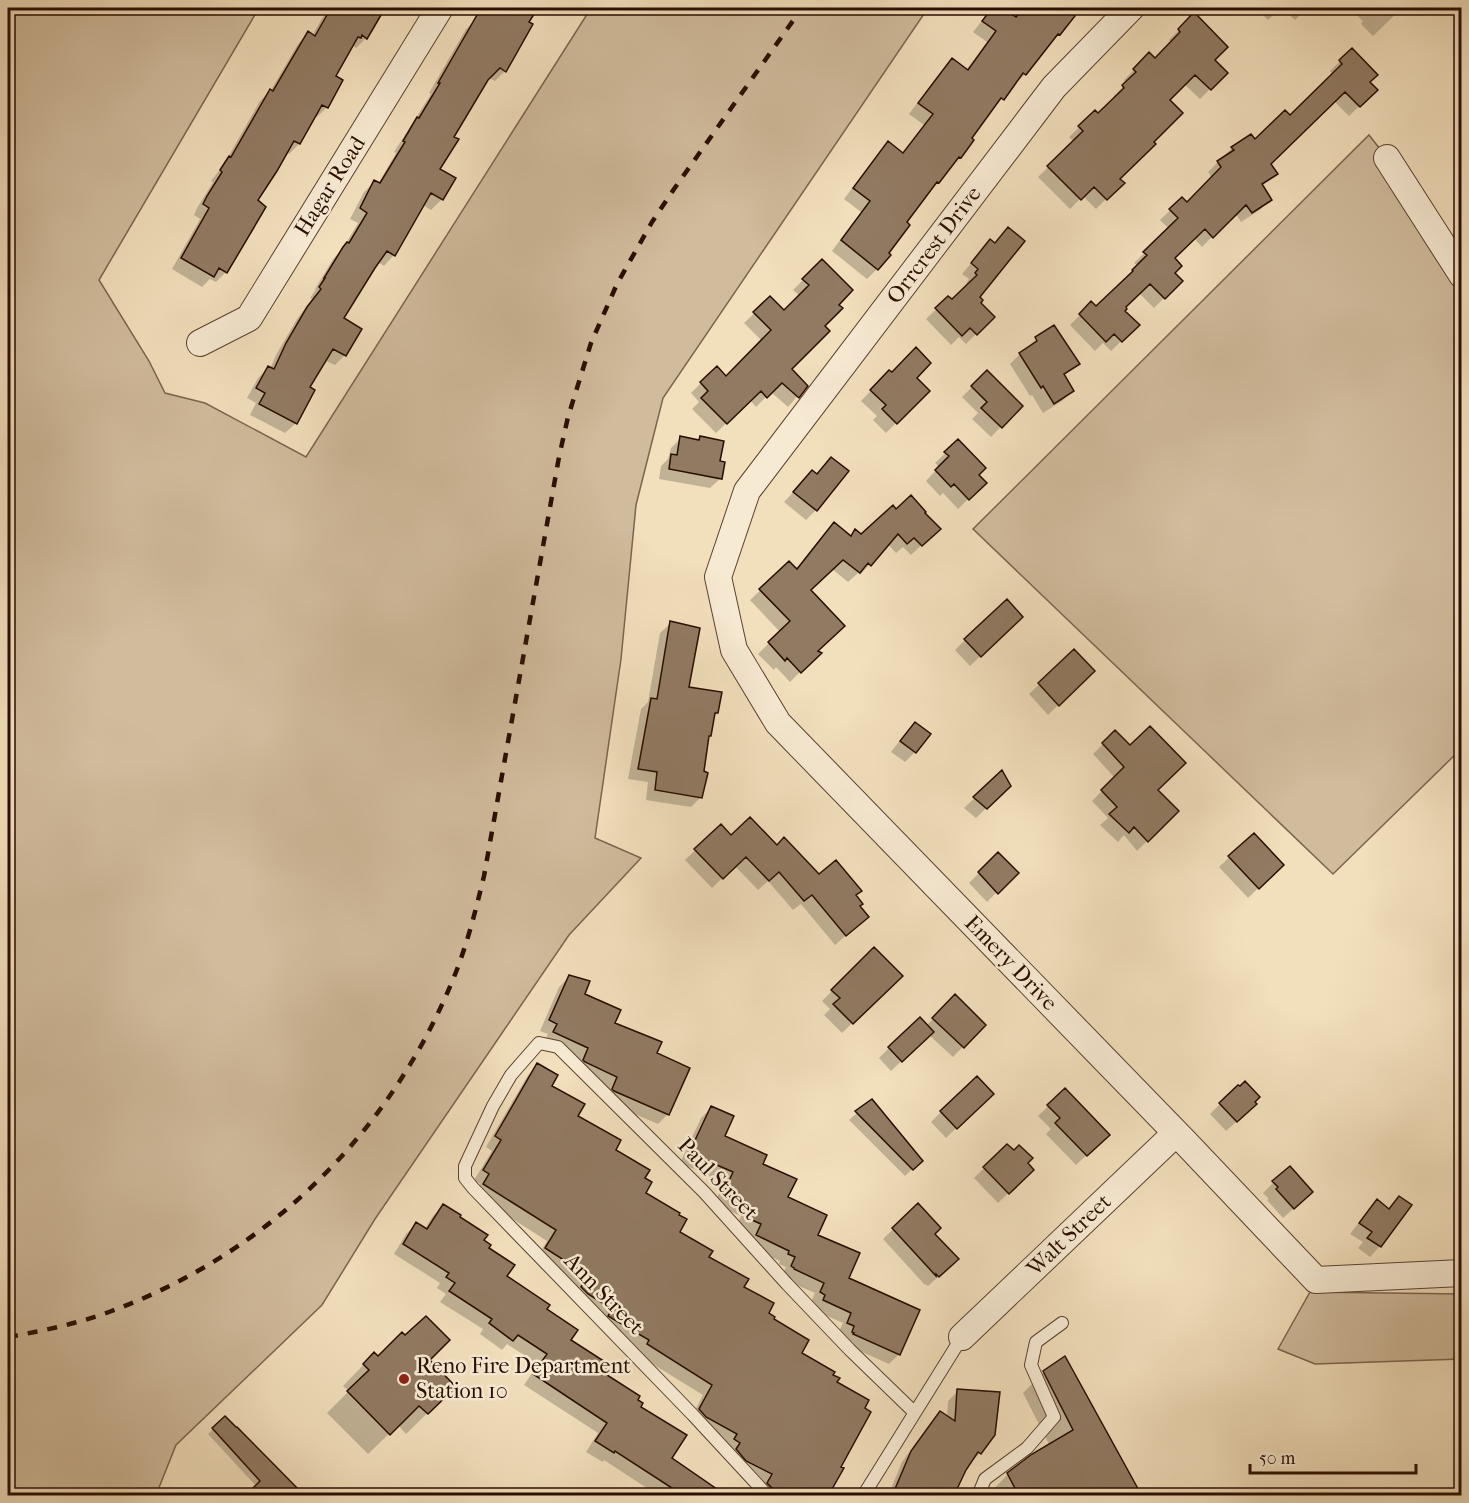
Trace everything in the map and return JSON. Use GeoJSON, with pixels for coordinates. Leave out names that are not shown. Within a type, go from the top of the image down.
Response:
{"type":"FeatureCollection","features":[{"type":"Feature","properties":{"kind":"street","name":"Hagar Road"},"geometry":{"type":"LineString","coordinates":[[200,343],[249,318],[440,8]]}},
{"type":"Feature","properties":{"kind":"street","name":"Orrcrest Drive"},"geometry":{"type":"LineString","coordinates":[[747,491],[1054,87],[1131,8]]}},
{"type":"Feature","properties":{"kind":"street"},"geometry":{"type":"LineString","coordinates":[[1387,158],[1461,275]]}},
{"type":"Feature","properties":{"kind":"street","name":"Emery Drive"},"geometry":{"type":"LineString","coordinates":[[747,491],[718,577],[734,650],[778,723],[1316,1280],[1461,1273]]}},
{"type":"Feature","properties":{"kind":"street","name":"Walt Street"},"geometry":{"type":"LineString","coordinates":[[962,1336],[1176,1133]]}},
{"type":"Feature","properties":{"kind":"lane","name":"Paul Street"},"geometry":{"type":"LineString","coordinates":[[493,1106],[511,1075],[539,1043],[558,1047],[704,1192],[850,1350],[914,1412]]}},
{"type":"Feature","properties":{"kind":"lane","name":"Ann Street"},"geometry":{"type":"LineString","coordinates":[[493,1106],[465,1166],[465,1178],[768,1496]]}},
{"type":"Feature","properties":{"kind":"lane"},"geometry":{"type":"LineString","coordinates":[[978,1496],[985,1479],[1027,1448],[1054,1417],[1031,1365],[1036,1342],[1062,1323]]}},
{"type":"Feature","properties":{"kind":"lane"},"geometry":{"type":"LineString","coordinates":[[863,1496],[962,1336]]}},
{"type":"Feature","properties":{"kind":"shaded area"},"geometry":{"type":"Polygon","coordinates":[[[8,8],[259,8],[99,280],[149,361],[165,393],[205,403],[306,457],[591,8],[928,8],[663,398],[636,505],[621,659],[595,838],[641,858],[569,935],[375,1219],[322,1305],[176,1445],[156,1495],[8,1495],[8,8]]]}},
{"type":"Feature","properties":{"kind":"shaded area"},"geometry":{"type":"Polygon","coordinates":[[[1369,135],[1387,158],[1461,275],[1461,749],[1333,874],[973,529],[1369,135]]]}},
{"type":"Feature","properties":{"kind":"shaded area"},"geometry":{"type":"Polygon","coordinates":[[[1310,1292],[1461,1294],[1461,1359],[1315,1364],[1278,1349],[1310,1292]]]}},
{"type":"Feature","properties":{"kind":"building"},"geometry":{"type":"Polygon","coordinates":[[[331,8],[382,8],[379,13],[381,15],[367,39],[362,35],[361,38],[358,37],[336,76],[343,80],[328,108],[322,105],[300,144],[294,141],[258,200],[266,207],[227,273],[219,268],[214,277],[181,258],[209,208],[203,204],[222,172],[220,170],[229,156],[231,157],[270,89],[273,91],[308,31],[315,36],[331,8]]]}},
{"type":"Feature","properties":{"kind":"building"},"geometry":{"type":"Polygon","coordinates":[[[481,8],[538,8],[529,22],[533,24],[506,72],[500,68],[488,80],[454,137],[459,139],[440,169],[456,178],[443,200],[431,193],[395,256],[387,251],[375,268],[344,318],[362,329],[346,356],[333,349],[310,387],[315,390],[297,424],[259,404],[265,393],[256,388],[268,366],[274,369],[307,307],[321,289],[319,287],[324,278],[367,213],[360,208],[374,180],[380,183],[417,117],[419,118],[440,83],[438,83],[481,8]]]}},
{"type":"Feature","properties":{"kind":"building"},"geometry":{"type":"Polygon","coordinates":[[[992,8],[1003,8],[1016,17],[1024,8],[1063,8],[1075,16],[1026,75],[1023,73],[1004,100],[1001,98],[972,138],[974,140],[961,158],[959,157],[939,183],[937,182],[907,222],[910,225],[889,253],[891,255],[878,270],[841,240],[870,201],[853,188],[888,141],[903,153],[933,114],[918,103],[952,58],[968,70],[996,31],[982,21],[992,8]]]}},
{"type":"Feature","properties":{"kind":"building"},"geometry":{"type":"Polygon","coordinates":[[[1194,12],[1228,47],[1215,60],[1228,73],[1211,90],[1195,75],[1170,100],[1183,113],[1154,142],[1156,144],[1120,179],[1125,183],[1107,200],[1094,187],[1081,200],[1047,166],[1083,131],[1078,126],[1095,110],[1098,113],[1124,88],[1122,85],[1136,72],[1133,69],[1149,52],[1155,58],[1180,32],[1178,29],[1194,12]]]}},
{"type":"Feature","properties":{"kind":"building"},"geometry":{"type":"Polygon","coordinates":[[[1352,48],[1378,75],[1370,82],[1378,90],[1360,107],[1345,92],[1271,164],[1278,174],[1262,184],[1272,200],[1252,213],[1246,205],[1213,238],[1205,229],[1175,258],[1182,266],[1175,273],[1183,281],[1165,299],[1150,284],[1126,307],[1125,311],[1140,325],[1122,342],[1114,334],[1106,342],[1079,314],[1091,301],[1096,306],[1133,271],[1147,255],[1143,252],[1178,218],[1169,209],[1182,197],[1187,202],[1221,167],[1217,161],[1234,150],[1231,147],[1251,134],[1255,139],[1285,110],[1290,115],[1342,64],[1339,60],[1352,48]]]}},
{"type":"Feature","properties":{"kind":"building"},"geometry":{"type":"Polygon","coordinates":[[[1008,227],[1025,241],[980,297],[983,300],[981,303],[995,317],[977,335],[970,328],[962,336],[935,308],[948,296],[952,299],[977,275],[975,273],[978,269],[971,263],[990,239],[995,243],[1008,227]]]}},
{"type":"Feature","properties":{"kind":"building"},"geometry":{"type":"Polygon","coordinates":[[[822,259],[853,290],[839,305],[843,308],[825,326],[830,331],[792,369],[808,386],[799,398],[782,383],[767,398],[761,391],[727,424],[701,398],[708,391],[700,382],[717,366],[726,376],[771,330],[753,312],[770,296],[784,310],[809,285],[802,279],[822,259]]]}},
{"type":"Feature","properties":{"kind":"building"},"geometry":{"type":"Polygon","coordinates":[[[1054,325],[1080,364],[1064,374],[1074,391],[1054,404],[1019,353],[1037,341],[1035,337],[1054,325]]]}},
{"type":"Feature","properties":{"kind":"building"},"geometry":{"type":"Polygon","coordinates":[[[916,347],[931,363],[917,378],[930,391],[897,424],[882,409],[886,405],[870,390],[889,370],[892,372],[916,347]]]}},
{"type":"Feature","properties":{"kind":"building"},"geometry":{"type":"Polygon","coordinates":[[[987,370],[1023,406],[1002,428],[981,408],[987,402],[971,386],[987,370]]]}},
{"type":"Feature","properties":{"kind":"building"},"geometry":{"type":"Polygon","coordinates":[[[680,436],[699,440],[700,436],[724,441],[720,461],[725,462],[722,479],[669,469],[671,454],[677,455],[680,436]]]}},
{"type":"Feature","properties":{"kind":"building"},"geometry":{"type":"Polygon","coordinates":[[[958,439],[986,468],[979,475],[987,483],[969,500],[954,484],[951,487],[935,470],[949,456],[944,452],[958,439]]]}},
{"type":"Feature","properties":{"kind":"building"},"geometry":{"type":"Polygon","coordinates":[[[831,457],[849,471],[817,511],[793,492],[812,470],[817,474],[831,457]]]}},
{"type":"Feature","properties":{"kind":"building"},"geometry":{"type":"Polygon","coordinates":[[[911,495],[941,529],[922,546],[914,538],[907,544],[898,534],[871,566],[868,563],[860,573],[843,560],[811,590],[845,626],[818,651],[822,653],[801,673],[787,658],[785,661],[768,642],[790,621],[759,589],[789,561],[797,569],[834,522],[851,536],[855,529],[861,534],[893,505],[896,509],[911,495]]]}},
{"type":"Feature","properties":{"kind":"building"},"geometry":{"type":"Polygon","coordinates":[[[1007,599],[1023,617],[981,657],[964,639],[1007,599]]]}},
{"type":"Feature","properties":{"kind":"building"},"geometry":{"type":"Polygon","coordinates":[[[670,621],[700,628],[689,687],[722,692],[718,713],[715,713],[711,736],[709,736],[704,771],[708,773],[702,798],[655,790],[657,772],[638,769],[651,698],[657,699],[670,621]]]}},
{"type":"Feature","properties":{"kind":"building"},"geometry":{"type":"Polygon","coordinates":[[[1074,649],[1095,671],[1059,706],[1038,683],[1074,649]]]}},
{"type":"Feature","properties":{"kind":"building"},"geometry":{"type":"Polygon","coordinates":[[[915,722],[931,734],[916,753],[900,741],[915,722]]]}},
{"type":"Feature","properties":{"kind":"building"},"geometry":{"type":"Polygon","coordinates":[[[1150,726],[1186,763],[1158,790],[1179,811],[1148,842],[1134,827],[1129,833],[1109,814],[1117,807],[1101,790],[1124,767],[1102,743],[1115,730],[1130,745],[1150,726]]]}},
{"type":"Feature","properties":{"kind":"building"},"geometry":{"type":"Polygon","coordinates":[[[1002,770],[1011,786],[987,809],[973,797],[1002,770]]]}},
{"type":"Feature","properties":{"kind":"building"},"geometry":{"type":"Polygon","coordinates":[[[750,817],[777,845],[784,837],[819,874],[836,860],[862,891],[856,895],[863,904],[860,906],[869,917],[846,936],[812,895],[804,901],[779,872],[769,881],[746,857],[723,879],[694,849],[721,824],[731,835],[750,817]]]}},
{"type":"Feature","properties":{"kind":"building"},"geometry":{"type":"Polygon","coordinates":[[[1254,833],[1284,865],[1259,889],[1228,856],[1254,833]]]}},
{"type":"Feature","properties":{"kind":"building"},"geometry":{"type":"Polygon","coordinates":[[[998,852],[1019,873],[998,894],[978,872],[998,852]]]}},
{"type":"Feature","properties":{"kind":"building"},"geometry":{"type":"Polygon","coordinates":[[[874,947],[903,976],[853,1024],[833,1004],[840,998],[831,990],[874,947]]]}},
{"type":"Feature","properties":{"kind":"building"},"geometry":{"type":"Polygon","coordinates":[[[569,975],[590,981],[585,994],[621,1010],[615,1023],[662,1042],[657,1053],[690,1068],[669,1115],[614,1091],[612,1089],[617,1077],[583,1060],[588,1048],[553,1032],[557,1024],[549,1020],[569,975]]]}},
{"type":"Feature","properties":{"kind":"building"},"geometry":{"type":"Polygon","coordinates":[[[955,994],[986,1025],[964,1048],[932,1018],[955,994]]]}},
{"type":"Feature","properties":{"kind":"building"},"geometry":{"type":"Polygon","coordinates":[[[920,1017],[934,1032],[902,1062],[888,1047],[920,1017]]]}},
{"type":"Feature","properties":{"kind":"building"},"geometry":{"type":"Polygon","coordinates":[[[537,1063],[558,1075],[552,1086],[585,1104],[578,1116],[621,1140],[616,1150],[650,1170],[645,1178],[652,1182],[646,1193],[687,1219],[680,1232],[713,1251],[709,1257],[749,1279],[744,1287],[774,1303],[769,1313],[775,1317],[774,1319],[809,1340],[802,1353],[835,1372],[833,1375],[840,1378],[837,1382],[869,1400],[865,1408],[871,1412],[828,1496],[776,1496],[767,1483],[772,1474],[746,1461],[736,1449],[740,1443],[734,1439],[737,1434],[706,1417],[699,1409],[712,1385],[647,1344],[649,1340],[608,1316],[612,1309],[581,1287],[584,1282],[577,1277],[581,1271],[545,1248],[556,1230],[483,1184],[489,1174],[483,1170],[501,1140],[495,1136],[537,1063]]]}},
{"type":"Feature","properties":{"kind":"building"},"geometry":{"type":"Polygon","coordinates":[[[977,1076],[994,1094],[957,1129],[940,1111],[977,1076]]]}},
{"type":"Feature","properties":{"kind":"building"},"geometry":{"type":"Polygon","coordinates":[[[1245,1081],[1260,1097],[1255,1102],[1257,1104],[1237,1122],[1219,1103],[1245,1081]]]}},
{"type":"Feature","properties":{"kind":"building"},"geometry":{"type":"Polygon","coordinates":[[[1065,1088],[1110,1135],[1087,1156],[1055,1123],[1060,1118],[1047,1105],[1065,1088]]]}},
{"type":"Feature","properties":{"kind":"building"},"geometry":{"type":"Polygon","coordinates":[[[872,1099],[923,1161],[913,1170],[855,1111],[872,1099]]]}},
{"type":"Feature","properties":{"kind":"building"},"geometry":{"type":"Polygon","coordinates":[[[711,1106],[734,1116],[725,1136],[767,1155],[763,1164],[797,1179],[788,1197],[827,1215],[818,1235],[860,1253],[849,1278],[920,1310],[900,1355],[853,1334],[854,1326],[847,1323],[851,1313],[823,1300],[825,1295],[820,1292],[824,1283],[794,1269],[791,1266],[795,1257],[788,1254],[789,1251],[756,1235],[761,1224],[745,1217],[750,1206],[723,1194],[733,1172],[689,1153],[711,1106]]]}},
{"type":"Feature","properties":{"kind":"building"},"geometry":{"type":"Polygon","coordinates":[[[1007,1144],[1014,1150],[1019,1145],[1033,1158],[1028,1163],[1034,1170],[1009,1194],[983,1167],[1007,1144]]]}},
{"type":"Feature","properties":{"kind":"building"},"geometry":{"type":"Polygon","coordinates":[[[1290,1166],[1313,1192],[1294,1209],[1272,1181],[1290,1166]]]}},
{"type":"Feature","properties":{"kind":"building"},"geometry":{"type":"Polygon","coordinates":[[[1399,1196],[1412,1205],[1381,1247],[1367,1238],[1372,1232],[1359,1223],[1377,1199],[1389,1209],[1399,1196]]]}},
{"type":"Feature","properties":{"kind":"building"},"geometry":{"type":"Polygon","coordinates":[[[918,1203],[941,1228],[935,1234],[959,1259],[939,1277],[892,1228],[918,1203]]]}},
{"type":"Feature","properties":{"kind":"building"},"geometry":{"type":"Polygon","coordinates":[[[443,1204],[488,1235],[484,1240],[491,1245],[489,1248],[515,1265],[507,1276],[550,1305],[547,1309],[578,1330],[571,1340],[613,1367],[607,1375],[640,1396],[638,1400],[643,1403],[641,1407],[687,1435],[672,1458],[727,1496],[667,1496],[672,1488],[615,1451],[614,1453],[595,1441],[607,1423],[533,1374],[547,1354],[518,1335],[513,1341],[489,1323],[492,1319],[449,1291],[455,1283],[446,1277],[449,1273],[403,1244],[416,1222],[427,1229],[443,1204]]]}},
{"type":"Feature","properties":{"kind":"building","name":"Reno Fire Department Station 10"},"geometry":{"type":"Polygon","coordinates":[[[426,1316],[450,1340],[430,1360],[456,1387],[428,1414],[419,1406],[390,1435],[347,1391],[369,1370],[363,1364],[374,1352],[378,1356],[402,1332],[405,1335],[426,1316]]]}},
{"type":"Feature","properties":{"kind":"building"},"geometry":{"type":"Polygon","coordinates":[[[1065,1356],[1142,1496],[1019,1496],[1007,1473],[1032,1454],[1073,1430],[1043,1371],[1065,1356]]]}},
{"type":"Feature","properties":{"kind":"building"},"geometry":{"type":"Polygon","coordinates":[[[957,1389],[1000,1392],[995,1435],[981,1454],[978,1452],[952,1496],[892,1496],[911,1451],[940,1411],[955,1421],[957,1389]]]}},
{"type":"Feature","properties":{"kind":"building"},"geometry":{"type":"Polygon","coordinates":[[[225,1416],[305,1496],[245,1496],[260,1481],[212,1428],[225,1416]]]}},
{"type":"Feature","properties":{"kind":"railway"},"geometry":{"type":"LineString","coordinates":[[8,1337],[59,1327],[109,1312],[168,1287],[222,1256],[273,1220],[319,1180],[361,1134],[398,1084],[430,1030],[456,972],[475,913],[484,876],[559,457],[568,417],[591,343],[617,284],[652,222],[802,8]]}},
{"type":"Feature","properties":{"kind":"place","name":"Reno Fire Department Station 10"},"geometry":{"type":"Point","coordinates":[404,1379]}}]}
